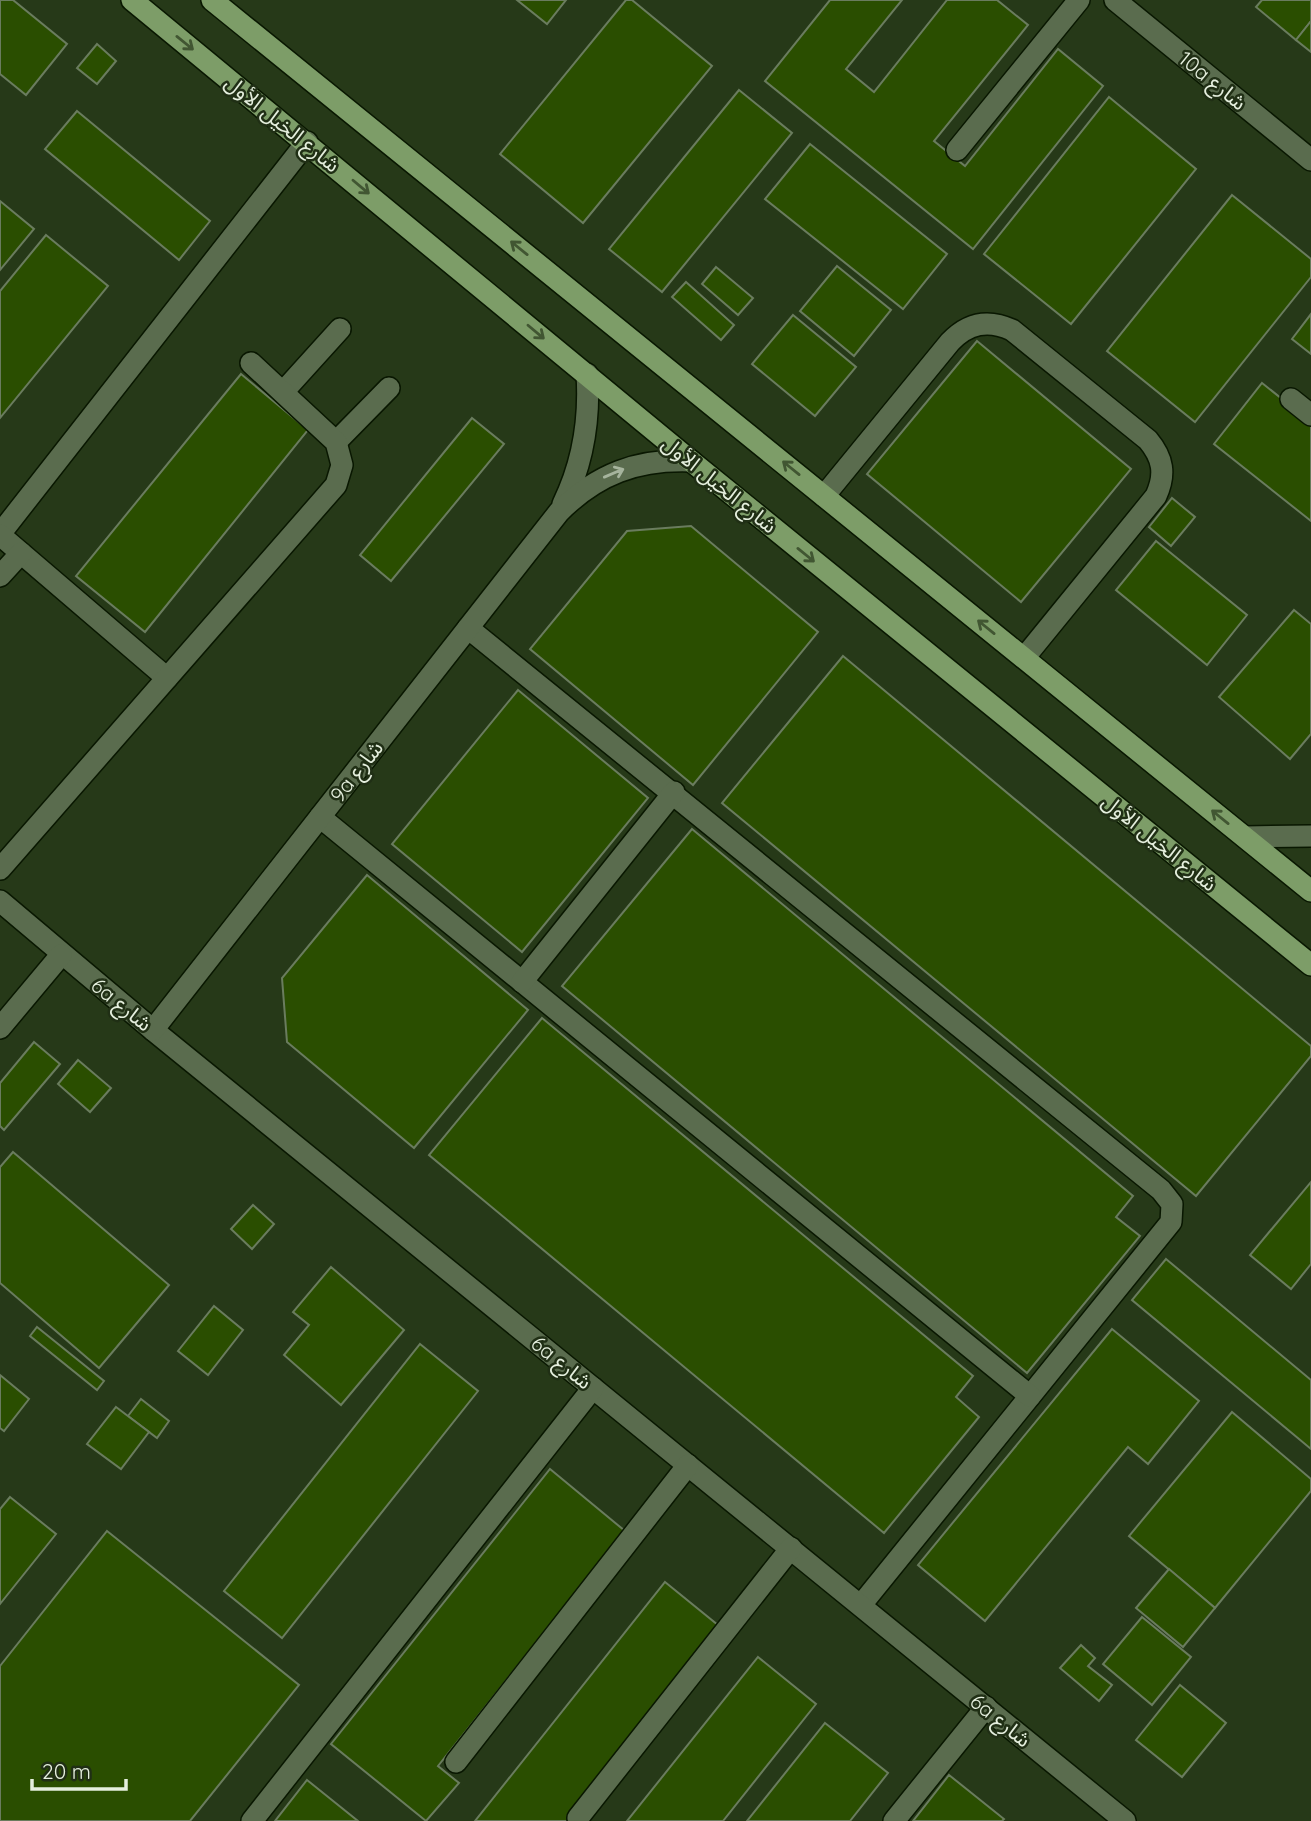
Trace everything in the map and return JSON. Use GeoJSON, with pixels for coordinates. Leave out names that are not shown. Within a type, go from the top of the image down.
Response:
{"type":"FeatureCollection","features":[{"type":"Feature","properties":{"kind":"main road","name":"شارع الخيل الأول"},"geometry":{"type":"LineString","coordinates":[[132,0],[691,461],[1311,965]]}},
{"type":"Feature","properties":{"kind":"main road"},"geometry":{"type":"LineString","coordinates":[[212,0],[1311,891]]}},
{"type":"Feature","properties":{"kind":"lane"},"geometry":{"type":"LineString","coordinates":[[957,150],[1079,0]]}},
{"type":"Feature","properties":{"kind":"lane","name":"10a شارع"},"geometry":{"type":"LineString","coordinates":[[1115,0],[1311,160]]}},
{"type":"Feature","properties":{"kind":"lane"},"geometry":{"type":"LineString","coordinates":[[167,678],[0,535],[307,142]]}},
{"type":"Feature","properties":{"kind":"lane"},"geometry":{"type":"LineString","coordinates":[[824,496],[958,333],[979,324],[990,323],[1012,330],[1127,423],[1156,449],[1163,472],[1156,496],[1024,658]]}},
{"type":"Feature","properties":{"kind":"lane"},"geometry":{"type":"LineString","coordinates":[[284,392],[340,329]]}},
{"type":"Feature","properties":{"kind":"lane"},"geometry":{"type":"LineString","coordinates":[[0,869],[331,493],[342,466],[336,442],[251,363]]}},
{"type":"Feature","properties":{"kind":"lane","name":"9a شارع"},"geometry":{"type":"LineString","coordinates":[[559,512],[569,491],[583,445],[587,421],[587,374]]}},
{"type":"Feature","properties":{"kind":"lane"},"geometry":{"type":"LineString","coordinates":[[336,442],[389,388]]}},
{"type":"Feature","properties":{"kind":"lane"},"geometry":{"type":"LineString","coordinates":[[1291,399],[1311,415]]}},
{"type":"Feature","properties":{"kind":"lane","name":"9a شارع"},"geometry":{"type":"LineString","coordinates":[[153,1030],[559,512],[576,495],[618,470],[642,463],[691,461]]}},
{"type":"Feature","properties":{"kind":"lane"},"geometry":{"type":"LineString","coordinates":[[0,576],[21,553]]}},
{"type":"Feature","properties":{"kind":"lane"},"geometry":{"type":"LineString","coordinates":[[468,628],[674,792],[1168,1196],[1173,1213],[1171,1222],[860,1605]]}},
{"type":"Feature","properties":{"kind":"lane"},"geometry":{"type":"LineString","coordinates":[[522,982],[674,792]]}},
{"type":"Feature","properties":{"kind":"lane"},"geometry":{"type":"LineString","coordinates":[[320,817],[1030,1396]]}},
{"type":"Feature","properties":{"kind":"lane"},"geometry":{"type":"LineString","coordinates":[[1245,837],[1311,836]]}},
{"type":"Feature","properties":{"kind":"lane","name":"6a شارع"},"geometry":{"type":"LineString","coordinates":[[0,901],[61,955],[1125,1821]]}},
{"type":"Feature","properties":{"kind":"lane"},"geometry":{"type":"LineString","coordinates":[[0,1028],[61,955]]}},
{"type":"Feature","properties":{"kind":"lane"},"geometry":{"type":"LineString","coordinates":[[252,1821],[593,1388]]}},
{"type":"Feature","properties":{"kind":"lane"},"geometry":{"type":"LineString","coordinates":[[456,1762],[688,1465]]}},
{"type":"Feature","properties":{"kind":"lane"},"geometry":{"type":"LineString","coordinates":[[578,1818],[791,1548]]}},
{"type":"Feature","properties":{"kind":"lane"},"geometry":{"type":"LineString","coordinates":[[894,1821],[986,1707]]}},
{"type":"Feature","properties":{"kind":"shaded area"},"geometry":{"type":"Polygon","coordinates":[[[0,0],[1311,0],[1311,1821],[0,1821],[0,0]]]}},
{"type":"Feature","properties":{"kind":"building"},"geometry":{"type":"Polygon","coordinates":[[[0,0],[13,0],[67,44],[26,95],[0,74],[0,0]]]}},
{"type":"Feature","properties":{"kind":"building"},"geometry":{"type":"Polygon","coordinates":[[[517,0],[566,0],[547,24],[517,0]]]}},
{"type":"Feature","properties":{"kind":"building"},"geometry":{"type":"Polygon","coordinates":[[[626,0],[632,0],[712,66],[583,223],[500,154],[626,0]]]}},
{"type":"Feature","properties":{"kind":"building"},"geometry":{"type":"Polygon","coordinates":[[[830,0],[902,0],[846,69],[874,92],[947,0],[997,0],[1028,25],[934,141],[965,166],[1058,49],[1103,86],[973,249],[765,81],[830,0]]]}},
{"type":"Feature","properties":{"kind":"building"},"geometry":{"type":"Polygon","coordinates":[[[1262,0],[1311,0],[1311,21],[1296,40],[1256,7],[1262,0]]]}},
{"type":"Feature","properties":{"kind":"building"},"geometry":{"type":"Polygon","coordinates":[[[1311,21],[1311,52],[1296,40],[1311,21]]]}},
{"type":"Feature","properties":{"kind":"building"},"geometry":{"type":"Polygon","coordinates":[[[97,44],[116,61],[97,84],[77,68],[97,44]]]}},
{"type":"Feature","properties":{"kind":"building"},"geometry":{"type":"Polygon","coordinates":[[[739,90],[792,133],[662,292],[609,249],[739,90]]]}},
{"type":"Feature","properties":{"kind":"building"},"geometry":{"type":"Polygon","coordinates":[[[1109,97],[1196,169],[1071,324],[984,254],[1109,97]]]}},
{"type":"Feature","properties":{"kind":"building"},"geometry":{"type":"Polygon","coordinates":[[[77,111],[210,221],[179,260],[45,149],[77,111]]]}},
{"type":"Feature","properties":{"kind":"building"},"geometry":{"type":"Polygon","coordinates":[[[810,144],[947,254],[903,309],[765,199],[810,144]]]}},
{"type":"Feature","properties":{"kind":"building"},"geometry":{"type":"Polygon","coordinates":[[[1232,195],[1311,259],[1311,277],[1195,422],[1107,351],[1232,195]]]}},
{"type":"Feature","properties":{"kind":"building"},"geometry":{"type":"Polygon","coordinates":[[[0,201],[34,229],[0,270],[0,201]]]}},
{"type":"Feature","properties":{"kind":"building"},"geometry":{"type":"Polygon","coordinates":[[[46,235],[108,286],[0,418],[0,291],[46,235]]]}},
{"type":"Feature","properties":{"kind":"building"},"geometry":{"type":"Polygon","coordinates":[[[837,266],[891,310],[854,356],[800,311],[837,266]]]}},
{"type":"Feature","properties":{"kind":"building"},"geometry":{"type":"Polygon","coordinates":[[[716,267],[753,298],[738,315],[702,284],[716,267]]]}},
{"type":"Feature","properties":{"kind":"building"},"geometry":{"type":"Polygon","coordinates":[[[686,282],[734,325],[721,340],[672,297],[686,282]]]}},
{"type":"Feature","properties":{"kind":"building"},"geometry":{"type":"Polygon","coordinates":[[[1311,314],[1311,354],[1292,339],[1311,314]]]}},
{"type":"Feature","properties":{"kind":"building"},"geometry":{"type":"Polygon","coordinates":[[[793,315],[856,367],[815,416],[752,364],[793,315]]]}},
{"type":"Feature","properties":{"kind":"building"},"geometry":{"type":"Polygon","coordinates":[[[977,341],[1131,469],[1021,602],[867,474],[977,341]]]}},
{"type":"Feature","properties":{"kind":"building"},"geometry":{"type":"Polygon","coordinates":[[[241,374],[308,430],[145,632],[76,576],[241,374]]]}},
{"type":"Feature","properties":{"kind":"building"},"geometry":{"type":"Polygon","coordinates":[[[1262,383],[1311,422],[1311,521],[1214,444],[1262,383]]]}},
{"type":"Feature","properties":{"kind":"building"},"geometry":{"type":"Polygon","coordinates":[[[472,418],[504,444],[391,581],[360,555],[472,418]]]}},
{"type":"Feature","properties":{"kind":"building"},"geometry":{"type":"Polygon","coordinates":[[[1172,498],[1195,517],[1171,546],[1149,527],[1172,498]]]}},
{"type":"Feature","properties":{"kind":"building"},"geometry":{"type":"Polygon","coordinates":[[[691,526],[818,632],[693,785],[530,649],[627,531],[691,526]]]}},
{"type":"Feature","properties":{"kind":"building"},"geometry":{"type":"Polygon","coordinates":[[[1156,541],[1247,615],[1207,665],[1116,590],[1156,541]]]}},
{"type":"Feature","properties":{"kind":"building"},"geometry":{"type":"Polygon","coordinates":[[[1294,610],[1311,624],[1311,734],[1290,759],[1219,697],[1294,610]]]}},
{"type":"Feature","properties":{"kind":"building"},"geometry":{"type":"Polygon","coordinates":[[[843,656],[1311,1046],[1311,1056],[1196,1196],[722,803],[843,656]]]}},
{"type":"Feature","properties":{"kind":"building"},"geometry":{"type":"Polygon","coordinates":[[[518,690],[648,798],[522,952],[392,844],[518,690]]]}},
{"type":"Feature","properties":{"kind":"building"},"geometry":{"type":"Polygon","coordinates":[[[692,829],[1133,1196],[1116,1217],[1140,1236],[1027,1373],[562,986],[692,829]]]}},
{"type":"Feature","properties":{"kind":"building"},"geometry":{"type":"Polygon","coordinates":[[[367,875],[528,1010],[414,1148],[287,1042],[282,978],[367,875]]]}},
{"type":"Feature","properties":{"kind":"building"},"geometry":{"type":"Polygon","coordinates":[[[542,1018],[973,1376],[956,1397],[979,1417],[884,1533],[429,1155],[542,1018]]]}},
{"type":"Feature","properties":{"kind":"building"},"geometry":{"type":"Polygon","coordinates":[[[34,1042],[60,1064],[4,1130],[0,1126],[0,1083],[34,1042]]]}},
{"type":"Feature","properties":{"kind":"building"},"geometry":{"type":"Polygon","coordinates":[[[78,1060],[111,1088],[90,1112],[58,1084],[78,1060]]]}},
{"type":"Feature","properties":{"kind":"building"},"geometry":{"type":"Polygon","coordinates":[[[13,1152],[169,1285],[99,1368],[0,1283],[0,1167],[13,1152]]]}},
{"type":"Feature","properties":{"kind":"building"},"geometry":{"type":"Polygon","coordinates":[[[1311,1182],[1311,1264],[1291,1289],[1250,1255],[1311,1182]]]}},
{"type":"Feature","properties":{"kind":"building"},"geometry":{"type":"Polygon","coordinates":[[[253,1205],[274,1224],[252,1249],[231,1229],[253,1205]]]}},
{"type":"Feature","properties":{"kind":"building"},"geometry":{"type":"Polygon","coordinates":[[[1166,1259],[1311,1380],[1311,1449],[1132,1300],[1166,1259]]]}},
{"type":"Feature","properties":{"kind":"building"},"geometry":{"type":"Polygon","coordinates":[[[331,1267],[404,1330],[341,1405],[284,1355],[309,1325],[293,1312],[331,1267]]]}},
{"type":"Feature","properties":{"kind":"building"},"geometry":{"type":"Polygon","coordinates":[[[214,1306],[243,1330],[208,1375],[178,1351],[214,1306]]]}},
{"type":"Feature","properties":{"kind":"building"},"geometry":{"type":"Polygon","coordinates":[[[37,1327],[104,1381],[97,1390],[30,1336],[37,1327]]]}},
{"type":"Feature","properties":{"kind":"building"},"geometry":{"type":"Polygon","coordinates":[[[1112,1329],[1199,1401],[1148,1464],[1128,1447],[985,1621],[918,1565],[1112,1329]]]}},
{"type":"Feature","properties":{"kind":"building"},"geometry":{"type":"Polygon","coordinates":[[[420,1344],[478,1391],[282,1638],[224,1591],[420,1344]]]}},
{"type":"Feature","properties":{"kind":"building"},"geometry":{"type":"Polygon","coordinates":[[[0,1375],[29,1399],[4,1431],[0,1428],[0,1375]]]}},
{"type":"Feature","properties":{"kind":"building"},"geometry":{"type":"Polygon","coordinates":[[[141,1399],[169,1421],[157,1438],[128,1416],[141,1399]]]}},
{"type":"Feature","properties":{"kind":"building"},"geometry":{"type":"Polygon","coordinates":[[[116,1407],[149,1432],[121,1469],[87,1444],[116,1407]]]}},
{"type":"Feature","properties":{"kind":"building"},"geometry":{"type":"Polygon","coordinates":[[[1232,1412],[1311,1479],[1311,1491],[1215,1608],[1129,1536],[1232,1412]]]}},
{"type":"Feature","properties":{"kind":"building"},"geometry":{"type":"Polygon","coordinates":[[[550,1469],[625,1531],[438,1766],[459,1783],[426,1821],[331,1744],[550,1469]]]}},
{"type":"Feature","properties":{"kind":"building"},"geometry":{"type":"Polygon","coordinates":[[[10,1497],[56,1534],[0,1604],[0,1509],[10,1497]]]}},
{"type":"Feature","properties":{"kind":"building"},"geometry":{"type":"Polygon","coordinates":[[[107,1531],[299,1685],[190,1821],[0,1821],[0,1666],[107,1531]]]}},
{"type":"Feature","properties":{"kind":"building"},"geometry":{"type":"Polygon","coordinates":[[[1169,1569],[1215,1608],[1183,1647],[1136,1608],[1169,1569]]]}},
{"type":"Feature","properties":{"kind":"building"},"geometry":{"type":"Polygon","coordinates":[[[665,1582],[724,1630],[573,1821],[475,1821],[665,1582]]]}},
{"type":"Feature","properties":{"kind":"building"},"geometry":{"type":"Polygon","coordinates":[[[1142,1617],[1191,1657],[1152,1705],[1103,1664],[1142,1617]]]}},
{"type":"Feature","properties":{"kind":"building"},"geometry":{"type":"Polygon","coordinates":[[[1081,1645],[1095,1658],[1088,1666],[1112,1685],[1099,1701],[1060,1668],[1081,1645]]]}},
{"type":"Feature","properties":{"kind":"building"},"geometry":{"type":"Polygon","coordinates":[[[758,1657],[816,1704],[723,1821],[627,1821],[758,1657]]]}},
{"type":"Feature","properties":{"kind":"building"},"geometry":{"type":"Polygon","coordinates":[[[1180,1685],[1226,1723],[1182,1777],[1136,1740],[1180,1685]]]}},
{"type":"Feature","properties":{"kind":"building"},"geometry":{"type":"Polygon","coordinates":[[[825,1723],[888,1773],[850,1821],[747,1821],[825,1723]]]}},
{"type":"Feature","properties":{"kind":"building"},"geometry":{"type":"Polygon","coordinates":[[[949,1775],[1004,1819],[913,1821],[949,1775]]]}},
{"type":"Feature","properties":{"kind":"building"},"geometry":{"type":"Polygon","coordinates":[[[307,1780],[358,1821],[275,1821],[307,1780]]]}}]}
